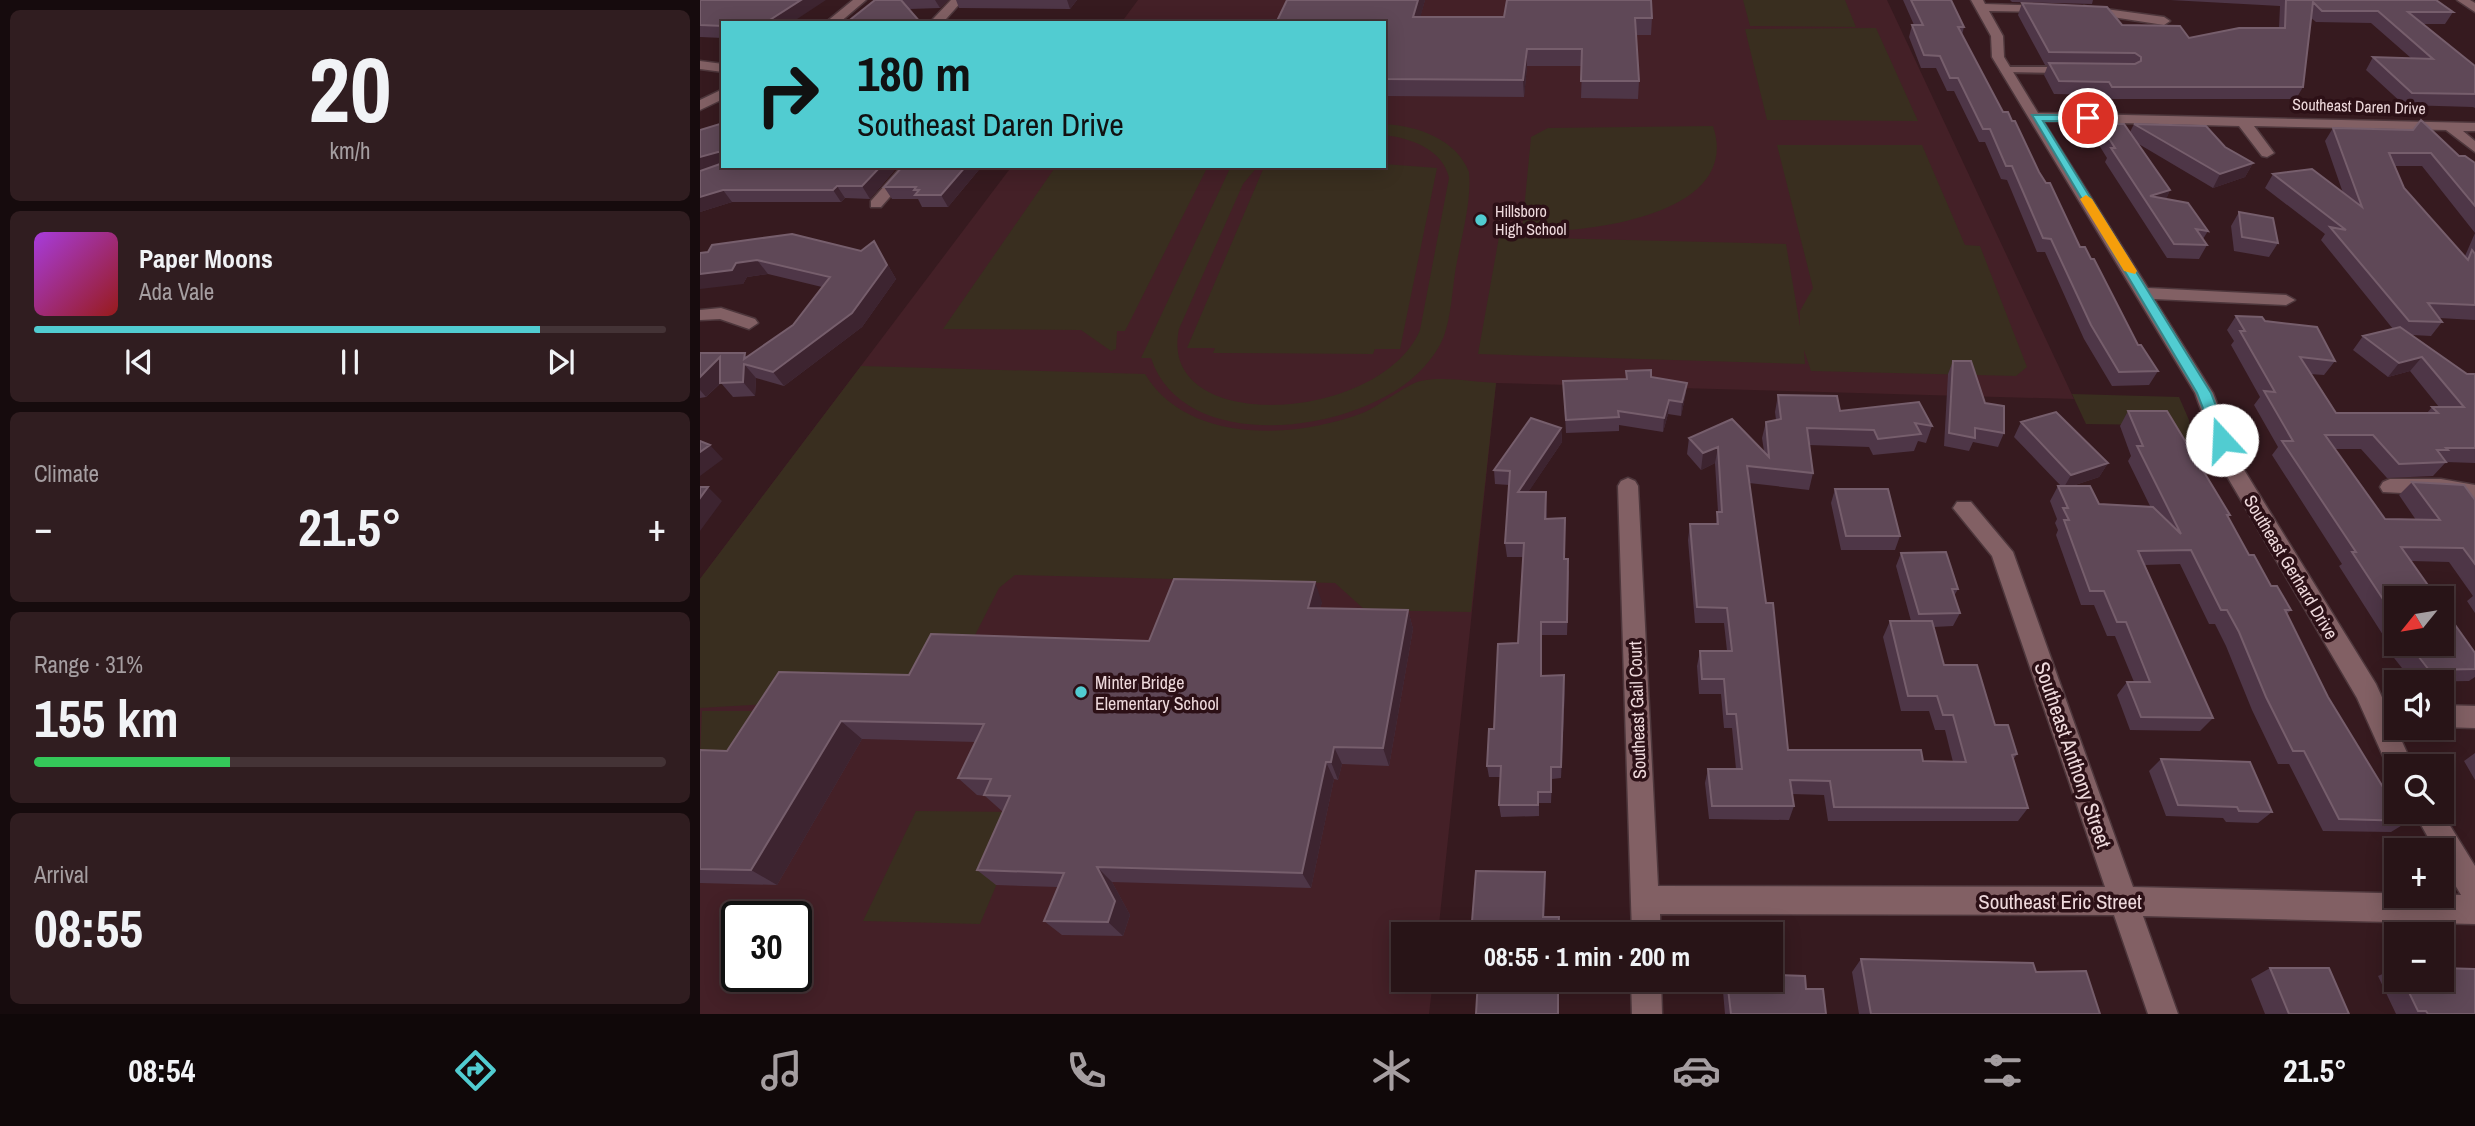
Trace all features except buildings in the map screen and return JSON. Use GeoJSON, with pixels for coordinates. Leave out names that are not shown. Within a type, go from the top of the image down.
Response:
{"type":"FeatureCollection","features":[{"type":"Feature","properties":{"kind":"street"},"geometry":{"type":"LineString","coordinates":[[834,21],[860,0]]}},
{"type":"Feature","properties":{"kind":"street"},"geometry":{"type":"LineString","coordinates":[[942,21],[939,19],[957,0]]}},
{"type":"Feature","properties":{"kind":"street"},"geometry":{"type":"LineString","coordinates":[[2463,0],[2475,9]]}},
{"type":"Feature","properties":{"kind":"street"},"geometry":{"type":"LineString","coordinates":[[1979,3],[2165,20]]}},
{"type":"Feature","properties":{"kind":"street","name":"Southeast Gerhard Drive"},"geometry":{"type":"LineString","coordinates":[[1979,3],[1997,36],[1998,57],[2004,69],[2204,393],[2231,466],[2384,710]]}},
{"type":"Feature","properties":{"kind":"street"},"geometry":{"type":"LineString","coordinates":[[700,65],[721,68]]}},
{"type":"Feature","properties":{"kind":"street"},"geometry":{"type":"LineString","coordinates":[[700,106],[721,94]]}},
{"type":"Feature","properties":{"kind":"street","name":"Southeast Daren Drive"},"geometry":{"type":"LineString","coordinates":[[2036,117],[2475,127]]}},
{"type":"Feature","properties":{"kind":"street"},"geometry":{"type":"LineString","coordinates":[[2242,120],[2267,153]]}},
{"type":"Feature","properties":{"kind":"street"},"geometry":{"type":"LineString","coordinates":[[2449,126],[2475,148]]}},
{"type":"Feature","properties":{"kind":"street"},"geometry":{"type":"LineString","coordinates":[[876,204],[908,168]]}},
{"type":"Feature","properties":{"kind":"street"},"geometry":{"type":"LineString","coordinates":[[2144,293],[2286,300]]}},
{"type":"Feature","properties":{"kind":"street"},"geometry":{"type":"LineString","coordinates":[[700,315],[721,313],[749,323]]}},
{"type":"Feature","properties":{"kind":"street","name":"Southeast Gail Court"},"geometry":{"type":"LineString","coordinates":[[1628,486],[1646,922]]}},
{"type":"Feature","properties":{"kind":"street"},"geometry":{"type":"LineString","coordinates":[[2390,486],[2441,486],[2475,493]]}},
{"type":"Feature","properties":{"kind":"street","name":"Southeast Anthony Street"},"geometry":{"type":"LineString","coordinates":[[1964,508],[2003,552],[2163,1014]]}},
{"type":"Feature","properties":{"kind":"street"},"geometry":{"type":"LineString","coordinates":[[2454,716],[2475,717]]}},
{"type":"Feature","properties":{"kind":"street"},"geometry":{"type":"LineString","coordinates":[[2434,824],[2475,892]]}},
{"type":"Feature","properties":{"kind":"street","name":"Southeast Eric Street"},"geometry":{"type":"LineString","coordinates":[[1645,900],[2124,901],[2475,909]]}},
{"type":"Feature","properties":{"kind":"street"},"geometry":{"type":"LineString","coordinates":[[1646,992],[1647,1014]]}},
{"type":"Feature","properties":{"kind":"lane"},"geometry":{"type":"LineString","coordinates":[[2004,69],[2074,70]]}},
{"type":"Feature","properties":{"kind":"shaded area"},"geometry":{"type":"Polygon","coordinates":[[[1138,0],[1887,0],[2074,399],[1496,383],[1439,922],[1391,922],[1391,992],[1432,992],[1429,1014],[700,1014],[700,579],[1010,168],[1386,168],[1386,21],[1122,21],[1138,0]]]}},
{"type":"Feature","properties":{"kind":"shaded area"},"geometry":{"type":"Polygon","coordinates":[[[1743,0],[1845,0],[1856,27],[1750,26],[1743,0]]]}},
{"type":"Feature","properties":{"kind":"shaded area"},"geometry":{"type":"Polygon","coordinates":[[[1876,28],[1918,121],[1767,120],[1745,29],[1876,28]]]}},
{"type":"Feature","properties":{"kind":"shaded area"},"geometry":{"type":"Polygon","coordinates":[[[1386,124],[1434,136],[1455,151],[1469,172],[1467,210],[1448,321],[1438,348],[1424,367],[1397,390],[1362,408],[1321,420],[1278,425],[1237,423],[1199,411],[1170,390],[1151,358],[1141,358],[1230,168],[1256,168],[1243,184],[1179,329],[1181,364],[1201,388],[1235,401],[1276,405],[1321,399],[1363,384],[1398,361],[1420,330],[1449,178],[1446,168],[1433,152],[1404,139],[1386,135],[1386,124]]]}},
{"type":"Feature","properties":{"kind":"shaded area"},"geometry":{"type":"Polygon","coordinates":[[[1713,126],[1716,157],[1704,182],[1681,200],[1650,214],[1615,223],[1580,229],[1522,231],[1531,137],[1548,128],[1713,126]]]}},
{"type":"Feature","properties":{"kind":"shaded area"},"geometry":{"type":"Polygon","coordinates":[[[1777,145],[1922,145],[1965,245],[1980,246],[2027,367],[2016,376],[1811,371],[1804,350],[1805,364],[1478,354],[1499,237],[1786,244],[1800,326],[1800,311],[1813,288],[1777,145]]]}},
{"type":"Feature","properties":{"kind":"shaded area"},"geometry":{"type":"Polygon","coordinates":[[[1386,164],[1437,168],[1400,349],[1375,349],[1373,354],[1213,353],[1215,348],[1187,348],[1264,168],[1386,168],[1386,164]]]}},
{"type":"Feature","properties":{"kind":"shaded area"},"geometry":{"type":"Polygon","coordinates":[[[1055,168],[1207,168],[1125,331],[1117,331],[1116,349],[1111,351],[1081,330],[943,329],[1055,168]]]}},
{"type":"Feature","properties":{"kind":"shaded area"},"geometry":{"type":"Polygon","coordinates":[[[861,366],[1145,374],[1164,397],[1188,414],[1215,424],[1245,430],[1276,431],[1338,421],[1365,412],[1421,381],[1448,379],[1496,383],[1471,612],[1365,610],[1335,583],[1015,575],[999,588],[967,651],[929,685],[784,703],[700,708],[700,579],[861,366]]]}},
{"type":"Feature","properties":{"kind":"shaded area"},"geometry":{"type":"Polygon","coordinates":[[[2072,394],[2179,397],[2189,420],[2193,444],[2156,425],[2086,424],[2072,394]]]}},
{"type":"Feature","properties":{"kind":"shaded area"},"geometry":{"type":"Polygon","coordinates":[[[702,711],[777,711],[751,754],[700,754],[702,711]]]}},
{"type":"Feature","properties":{"kind":"shaded area"},"geometry":{"type":"Polygon","coordinates":[[[916,811],[1027,812],[980,924],[863,921],[916,811]]]}},
{"type":"Feature","properties":{"kind":"slow traffic"},"geometry":{"type":"LineString","coordinates":[[2086,199],[2130,271]]}},
{"type":"Feature","properties":{"kind":"place","name":"Hillsboro High School"},"geometry":{"type":"Point","coordinates":[1481,220]}},
{"type":"Feature","properties":{"kind":"place","name":"Minter Bridge Elementary School"},"geometry":{"type":"Point","coordinates":[1081,692]}},
{"type":"Feature","properties":{"kind":"route"},"geometry":{"type":"LineString","coordinates":[[2088,118],[2036,117],[2204,393],[2222,440]]}}]}
